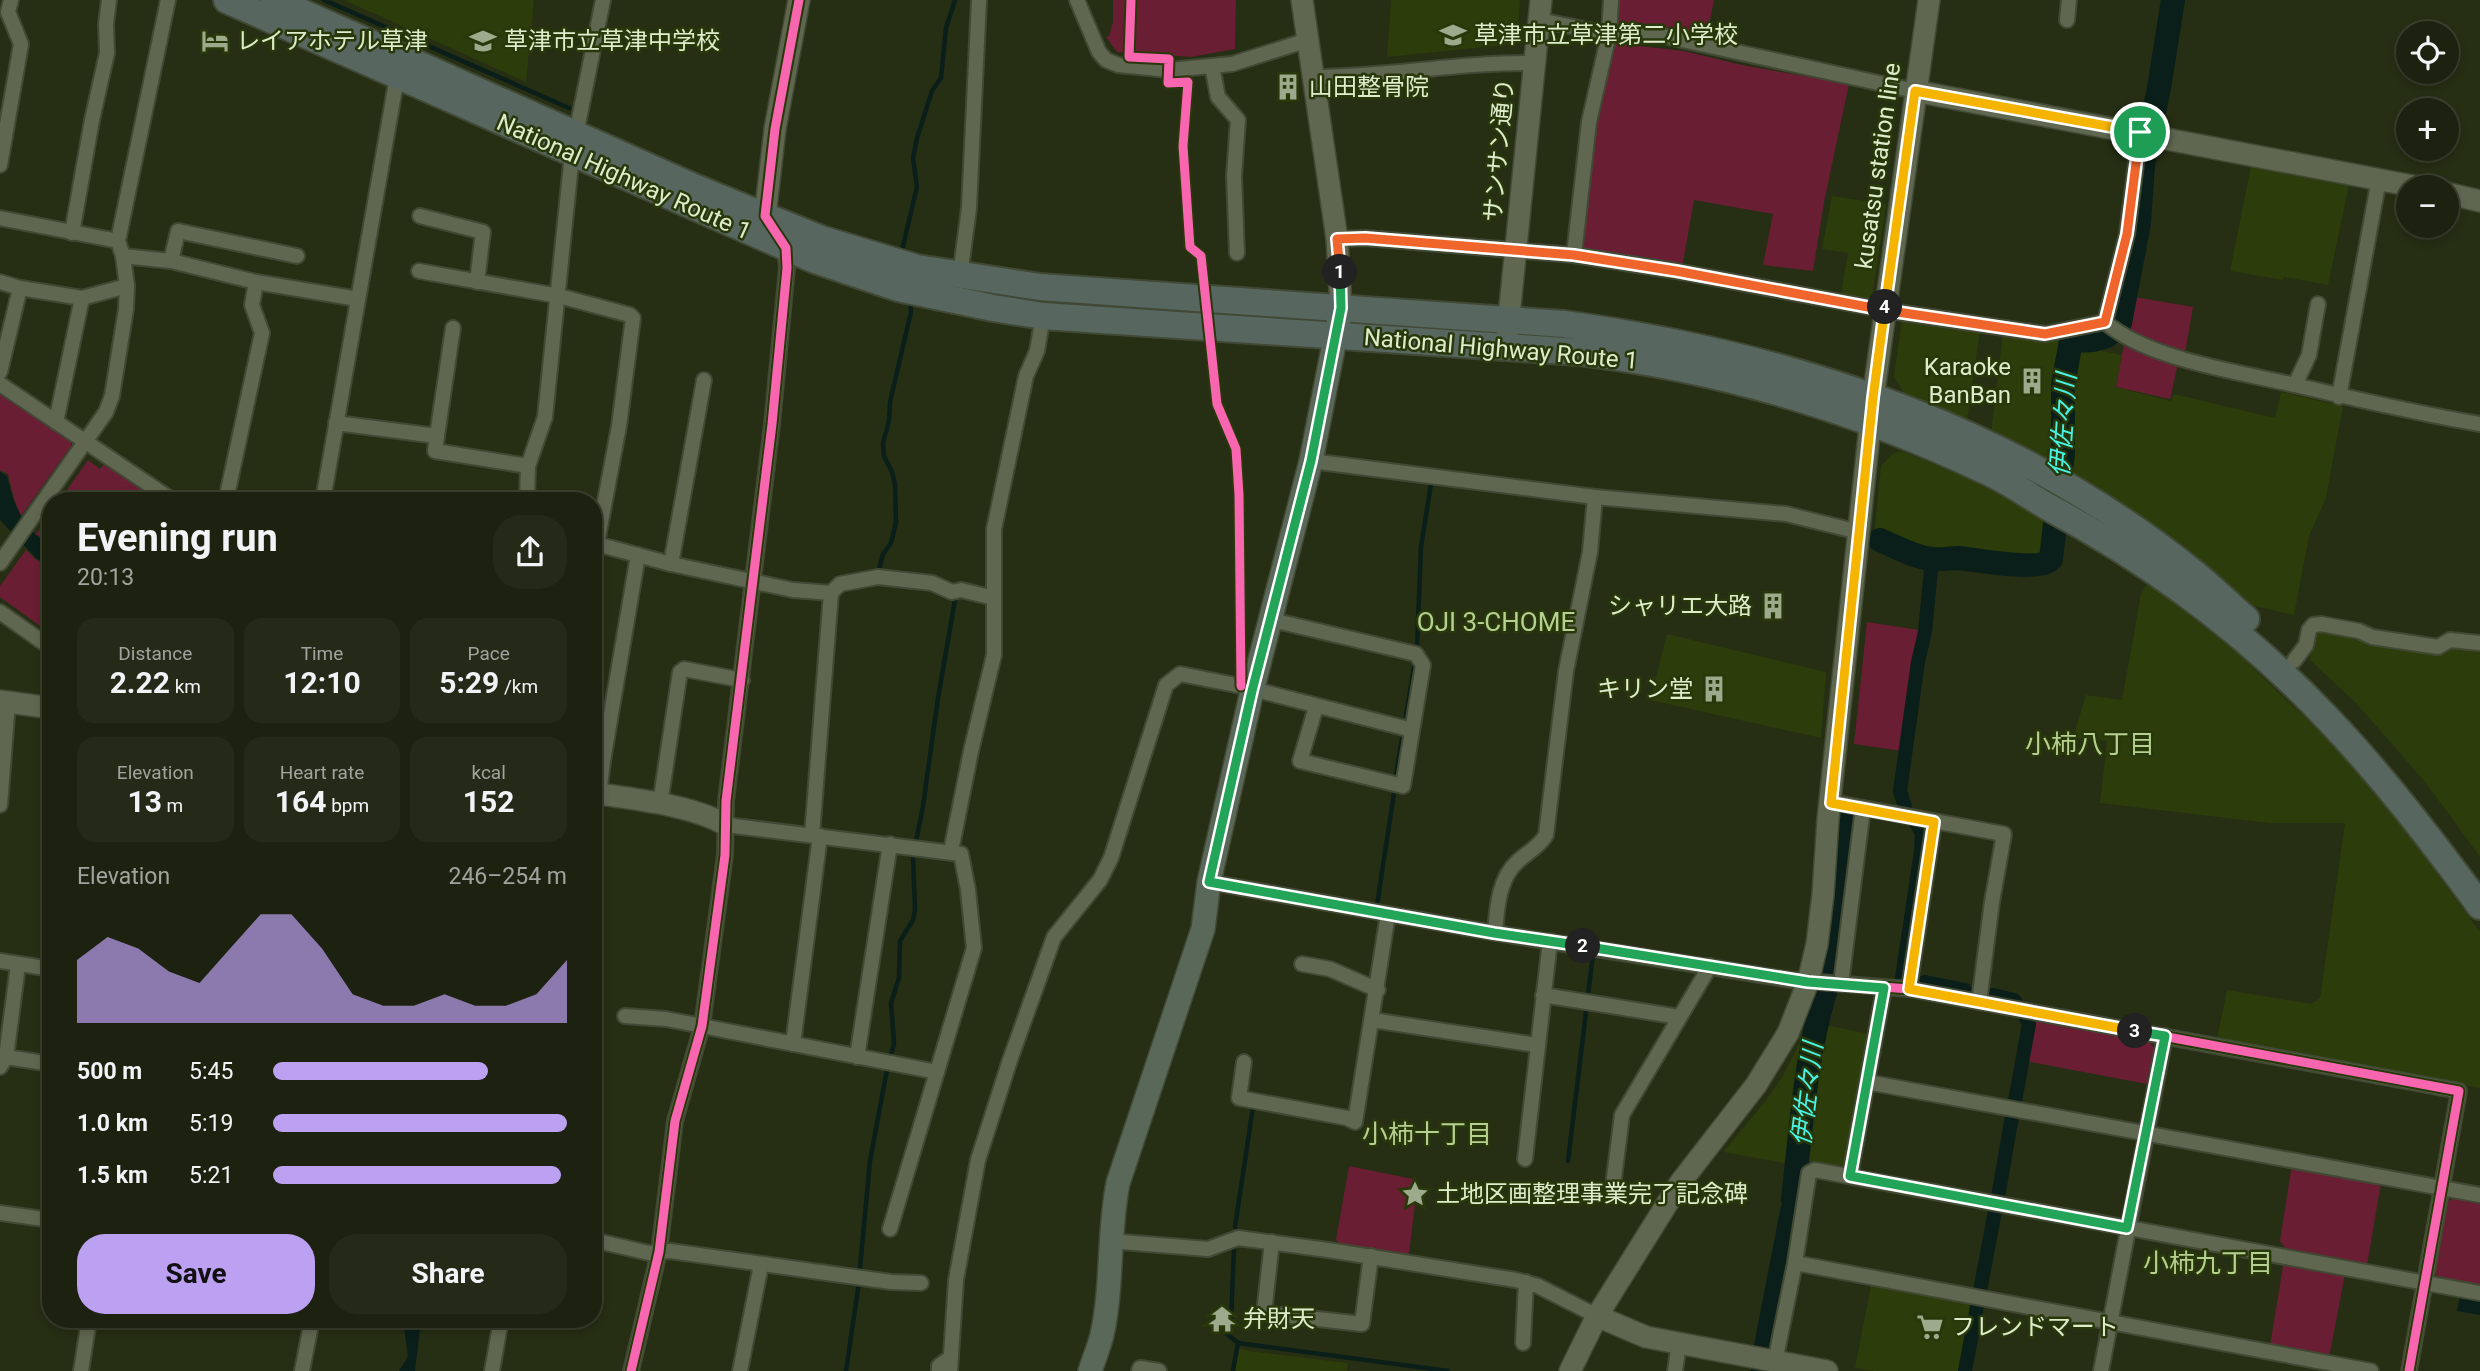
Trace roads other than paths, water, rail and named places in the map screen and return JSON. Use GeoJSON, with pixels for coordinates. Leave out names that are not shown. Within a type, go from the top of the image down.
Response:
{"type":"FeatureCollection","features":[{"type":"Feature","properties":{"kind":"highway","name":"National Highway Route 1"},"geometry":{"type":"LineString","coordinates":[[227,0],[400,67],[574,145],[786,248],[898,288],[1043,316],[1580,352],[1637,359],[1798,398],[1872,411],[1925,416],[1980,440],[2061,483],[2139,533],[2194,573],[2294,661],[2353,722],[2395,769],[2480,883]]}},
{"type":"Feature","properties":{"kind":"highway","name":"National Highway Route 1"},"geometry":{"type":"LineString","coordinates":[[274,0],[400,67]]}},
{"type":"Feature","properties":{"kind":"highway","name":"National Highway Route 1"},"geometry":{"type":"LineString","coordinates":[[574,145],[821,239],[917,268],[960,276],[1040,287],[1564,324],[1654,338],[1802,372],[1990,472],[2057,511],[2138,560],[2211,612],[2327,717],[2383,779],[2480,906]]}},
{"type":"Feature","properties":{"kind":"main road"},"geometry":{"type":"LineString","coordinates":[[1090,1371],[1102,1334],[1118,1183],[1203,929],[1209,882],[1247,689],[1272,620],[1311,461],[1341,308]]}},
{"type":"Feature","properties":{"kind":"street"},"geometry":{"type":"LineString","coordinates":[[0,165],[21,44],[8,12],[11,0]]}},
{"type":"Feature","properties":{"kind":"street"},"geometry":{"type":"LineString","coordinates":[[72,233],[107,53],[109,0]]}},
{"type":"Feature","properties":{"kind":"street"},"geometry":{"type":"LineString","coordinates":[[50,492],[106,412],[111,396],[126,309],[127,286],[118,241],[168,0]]}},
{"type":"Feature","properties":{"kind":"street"},"geometry":{"type":"LineString","coordinates":[[527,492],[528,466],[545,417],[574,145],[603,0]]}},
{"type":"Feature","properties":{"kind":"street"},"geometry":{"type":"LineString","coordinates":[[631,1371],[659,1252],[675,1121],[702,1026],[725,855],[726,801],[772,424],[787,268],[786,248],[765,216],[775,129],[799,0]]}},
{"type":"Feature","properties":{"kind":"street"},"geometry":{"type":"LineString","coordinates":[[960,276],[969,208],[979,0]]}},
{"type":"Feature","properties":{"kind":"street"},"geometry":{"type":"LineString","coordinates":[[1077,0],[1099,52],[1106,60],[1118,65],[1149,69],[1187,69],[1232,64],[1308,40]]}},
{"type":"Feature","properties":{"kind":"street"},"geometry":{"type":"LineString","coordinates":[[1302,0],[1337,239],[1341,308]]}},
{"type":"Feature","properties":{"kind":"street"},"geometry":{"type":"LineString","coordinates":[[1574,255],[1590,122],[1609,34],[1611,0]]}},
{"type":"Feature","properties":{"kind":"street","name":"kusatsu station line"},"geometry":{"type":"LineString","coordinates":[[1570,1371],[1597,1316],[1680,1183],[1756,1085],[1788,1033],[1808,982],[1817,944],[1823,894],[1884,310],[1929,0]]}},
{"type":"Feature","properties":{"kind":"street"},"geometry":{"type":"LineString","coordinates":[[2067,20],[2069,0]]}},
{"type":"Feature","properties":{"kind":"street"},"geometry":{"type":"LineString","coordinates":[[1540,10],[1609,34],[1664,36],[1915,91],[2396,183]]}},
{"type":"Feature","properties":{"kind":"street","name":"サンサン通り"},"geometry":{"type":"LineString","coordinates":[[1506,347],[1540,10]]}},
{"type":"Feature","properties":{"kind":"street"},"geometry":{"type":"LineString","coordinates":[[1313,77],[1384,75],[1494,62],[1534,63]]}},
{"type":"Feature","properties":{"kind":"street"},"geometry":{"type":"LineString","coordinates":[[1212,66],[1218,97],[1238,120],[1234,176],[1237,253]]}},
{"type":"Feature","properties":{"kind":"street"},"geometry":{"type":"LineString","coordinates":[[324,492],[400,67]]}},
{"type":"Feature","properties":{"kind":"street"},"geometry":{"type":"LineString","coordinates":[[2109,326],[2146,134]]}},
{"type":"Feature","properties":{"kind":"street"},"geometry":{"type":"LineString","coordinates":[[2339,397],[2379,180]]}},
{"type":"Feature","properties":{"kind":"street"},"geometry":{"type":"LineString","coordinates":[[2459,196],[2480,201]]}},
{"type":"Feature","properties":{"kind":"street"},"geometry":{"type":"LineString","coordinates":[[420,216],[483,232],[477,282]]}},
{"type":"Feature","properties":{"kind":"street"},"geometry":{"type":"LineString","coordinates":[[0,218],[118,241]]}},
{"type":"Feature","properties":{"kind":"street"},"geometry":{"type":"LineString","coordinates":[[171,261],[178,230],[297,256]]}},
{"type":"Feature","properties":{"kind":"street"},"geometry":{"type":"LineString","coordinates":[[1337,239],[1365,238],[1574,255],[1689,273],[1884,310],[2045,334],[2109,326],[2145,346],[2180,358],[2339,397],[2480,424]]}},
{"type":"Feature","properties":{"kind":"street"},"geometry":{"type":"LineString","coordinates":[[123,256],[171,261],[256,282],[358,299]]}},
{"type":"Feature","properties":{"kind":"street"},"geometry":{"type":"LineString","coordinates":[[419,271],[559,296],[633,318],[619,426],[602,509]]}},
{"type":"Feature","properties":{"kind":"street"},"geometry":{"type":"LineString","coordinates":[[0,282],[82,298],[127,286]]}},
{"type":"Feature","properties":{"kind":"street"},"geometry":{"type":"LineString","coordinates":[[228,492],[261,333],[252,305],[256,282]]}},
{"type":"Feature","properties":{"kind":"street"},"geometry":{"type":"LineString","coordinates":[[0,372],[20,288]]}},
{"type":"Feature","properties":{"kind":"street"},"geometry":{"type":"LineString","coordinates":[[56,422],[82,298]]}},
{"type":"Feature","properties":{"kind":"street"},"geometry":{"type":"LineString","coordinates":[[2295,385],[2309,355],[2318,304]]}},
{"type":"Feature","properties":{"kind":"street"},"geometry":{"type":"LineString","coordinates":[[951,851],[971,751],[992,668],[994,529],[1012,455],[1026,376],[1037,351],[1043,316]]}},
{"type":"Feature","properties":{"kind":"street"},"geometry":{"type":"LineString","coordinates":[[453,328],[435,451],[528,466]]}},
{"type":"Feature","properties":{"kind":"street"},"geometry":{"type":"LineString","coordinates":[[671,564],[704,380]]}},
{"type":"Feature","properties":{"kind":"street"},"geometry":{"type":"LineString","coordinates":[[0,384],[56,422],[81,447],[158,492]]}},
{"type":"Feature","properties":{"kind":"street"},"geometry":{"type":"LineString","coordinates":[[336,422],[437,436]]}},
{"type":"Feature","properties":{"kind":"street"},"geometry":{"type":"LineString","coordinates":[[1311,461],[1595,497],[1786,514],[1859,532]]}},
{"type":"Feature","properties":{"kind":"street"},"geometry":{"type":"LineString","coordinates":[[1494,933],[1498,903],[1510,869],[1536,848],[1546,835],[1566,671],[1590,552],[1595,497]]}},
{"type":"Feature","properties":{"kind":"street"},"geometry":{"type":"LineString","coordinates":[[0,563],[42,503]]}},
{"type":"Feature","properties":{"kind":"street"},"geometry":{"type":"LineString","coordinates":[[602,544],[671,564],[793,590],[831,593]]}},
{"type":"Feature","properties":{"kind":"street"},"geometry":{"type":"LineString","coordinates":[[602,766],[638,555]]}},
{"type":"Feature","properties":{"kind":"street"},"geometry":{"type":"LineString","coordinates":[[793,1044],[816,835],[831,593],[840,584],[878,577],[932,583],[951,592],[961,590],[994,598]]}},
{"type":"Feature","properties":{"kind":"street"},"geometry":{"type":"LineString","coordinates":[[0,612],[42,642]]}},
{"type":"Feature","properties":{"kind":"street"},"geometry":{"type":"LineString","coordinates":[[1272,620],[1416,654],[1423,665],[1403,786],[1300,761],[1316,707]]}},
{"type":"Feature","properties":{"kind":"street"},"geometry":{"type":"LineString","coordinates":[[2294,661],[2306,645],[2309,630],[2313,625],[2321,624],[2359,631],[2372,637],[2438,648],[2450,640],[2480,643]]}},
{"type":"Feature","properties":{"kind":"street"},"geometry":{"type":"LineString","coordinates":[[660,804],[680,672],[684,669],[741,680]]}},
{"type":"Feature","properties":{"kind":"street"},"geometry":{"type":"LineString","coordinates":[[939,1371],[939,1366],[950,1364],[956,1280],[978,1160],[1010,1060],[1054,937],[1100,880],[1111,858],[1166,685],[1180,674],[1412,730]]}},
{"type":"Feature","properties":{"kind":"street"},"geometry":{"type":"LineString","coordinates":[[0,805],[4,701],[42,707]]}},
{"type":"Feature","properties":{"kind":"street"},"geometry":{"type":"LineString","coordinates":[[602,794],[713,817],[726,825],[961,854],[974,948],[890,1229]]}},
{"type":"Feature","properties":{"kind":"street"},"geometry":{"type":"LineString","coordinates":[[1831,803],[2004,834],[1979,1002]]}},
{"type":"Feature","properties":{"kind":"street"},"geometry":{"type":"LineString","coordinates":[[1841,984],[1863,808]]}},
{"type":"Feature","properties":{"kind":"street"},"geometry":{"type":"LineString","coordinates":[[1909,989],[1934,822]]}},
{"type":"Feature","properties":{"kind":"street"},"geometry":{"type":"LineString","coordinates":[[857,1057],[890,844]]}},
{"type":"Feature","properties":{"kind":"street"},"geometry":{"type":"LineString","coordinates":[[1209,882],[1494,933],[1808,982],[1909,989],[2459,1091],[2409,1371]]}},
{"type":"Feature","properties":{"kind":"street"},"geometry":{"type":"LineString","coordinates":[[1244,1062],[1239,1098],[1347,1118],[1355,1122],[1388,914]]}},
{"type":"Feature","properties":{"kind":"street"},"geometry":{"type":"LineString","coordinates":[[1525,1159],[1549,941]]}},
{"type":"Feature","properties":{"kind":"street"},"geometry":{"type":"LineString","coordinates":[[0,961],[42,969]]}},
{"type":"Feature","properties":{"kind":"street"},"geometry":{"type":"LineString","coordinates":[[1302,964],[1330,969],[1378,990]]}},
{"type":"Feature","properties":{"kind":"street"},"geometry":{"type":"LineString","coordinates":[[18,965],[3,1062],[42,1064]]}},
{"type":"Feature","properties":{"kind":"street"},"geometry":{"type":"LineString","coordinates":[[1614,1178],[1622,1115],[1710,967]]}},
{"type":"Feature","properties":{"kind":"street"},"geometry":{"type":"LineString","coordinates":[[1850,1176],[1884,988]]}},
{"type":"Feature","properties":{"kind":"street"},"geometry":{"type":"LineString","coordinates":[[1543,995],[1679,1017]]}},
{"type":"Feature","properties":{"kind":"street"},"geometry":{"type":"LineString","coordinates":[[625,1016],[666,1019],[937,1072]]}},
{"type":"Feature","properties":{"kind":"street"},"geometry":{"type":"LineString","coordinates":[[1373,1020],[1537,1045]]}},
{"type":"Feature","properties":{"kind":"street"},"geometry":{"type":"LineString","coordinates":[[2101,1371],[2165,1036]]}},
{"type":"Feature","properties":{"kind":"street"},"geometry":{"type":"LineString","coordinates":[[1867,1082],[2480,1195]]}},
{"type":"Feature","properties":{"kind":"street"},"geometry":{"type":"LineString","coordinates":[[1775,1362],[1795,1263],[1809,1173],[1815,1170],[2480,1293]]}},
{"type":"Feature","properties":{"kind":"street"},"geometry":{"type":"LineString","coordinates":[[0,1213],[42,1219]]}},
{"type":"Feature","properties":{"kind":"street"},"geometry":{"type":"LineString","coordinates":[[1110,1241],[1208,1249],[1238,1238],[1371,1256],[1526,1282],[1646,1337],[1827,1371]]}},
{"type":"Feature","properties":{"kind":"street"},"geometry":{"type":"LineString","coordinates":[[602,1242],[649,1253],[670,1251],[891,1282],[921,1283]]}},
{"type":"Feature","properties":{"kind":"street"},"geometry":{"type":"LineString","coordinates":[[1272,1242],[1264,1313],[1362,1324],[1371,1256]]}},
{"type":"Feature","properties":{"kind":"street"},"geometry":{"type":"LineString","coordinates":[[1795,1263],[2371,1371]]}},
{"type":"Feature","properties":{"kind":"street"},"geometry":{"type":"LineString","coordinates":[[740,1371],[761,1265]]}},
{"type":"Feature","properties":{"kind":"street"},"geometry":{"type":"LineString","coordinates":[[1523,1343],[1526,1282]]}},
{"type":"Feature","properties":{"kind":"street"},"geometry":{"type":"LineString","coordinates":[[81,1371],[88,1328]]}},
{"type":"Feature","properties":{"kind":"street"},"geometry":{"type":"LineString","coordinates":[[302,1371],[310,1328]]}},
{"type":"Feature","properties":{"kind":"street"},"geometry":{"type":"LineString","coordinates":[[492,1371],[500,1328]]}},
{"type":"Feature","properties":{"kind":"street"},"geometry":{"type":"LineString","coordinates":[[1675,1371],[1679,1343]]}},
{"type":"Feature","properties":{"kind":"street"},"geometry":{"type":"LineString","coordinates":[[1139,1371],[1140,1368],[1158,1371]]}},
{"type":"Feature","properties":{"kind":"water"},"geometry":{"type":"Polygon","coordinates":[[[0,472],[7,476],[13,499],[27,525],[42,540],[42,562],[36,558],[0,520],[0,472]]]}},
{"type":"Feature","properties":{"kind":"water"},"geometry":{"type":"Polygon","coordinates":[[[2460,1296],[2480,1299],[2480,1315],[2457,1311],[2460,1296]]]}},
{"type":"Feature","properties":{"kind":"water"},"geometry":{"type":"Polygon","coordinates":[[[404,1328],[420,1328],[415,1371],[399,1371],[408,1356],[404,1328]]]}},
{"type":"Feature","properties":{"kind":"waterway"},"geometry":{"type":"LineString","coordinates":[[324,0],[569,108]]}},
{"type":"Feature","properties":{"kind":"waterway"},"geometry":{"type":"LineString","coordinates":[[902,250],[917,187],[913,158],[917,138],[932,91],[941,78],[946,28],[955,0]]}},
{"type":"Feature","properties":{"kind":"waterway","name":"伊佐々川"},"geometry":{"type":"LineString","coordinates":[[1880,540],[1912,554],[1932,559],[1959,558],[2022,565],[2045,563],[2051,559],[2063,453],[2063,385],[2071,341],[2107,336],[2120,323],[2139,223],[2143,165],[2173,0]]}},
{"type":"Feature","properties":{"kind":"waterway"},"geometry":{"type":"LineString","coordinates":[[882,571],[879,570],[883,554],[891,543],[896,522],[895,484],[884,456],[883,443],[911,312],[910,301]]}},
{"type":"Feature","properties":{"kind":"waterway"},"geometry":{"type":"LineString","coordinates":[[1417,647],[1421,547],[1432,477]]}},
{"type":"Feature","properties":{"kind":"waterway","name":"伊佐々川"},"geometry":{"type":"LineString","coordinates":[[1905,807],[1900,791],[1918,662],[1925,632],[1932,559]]}},
{"type":"Feature","properties":{"kind":"waterway"},"geometry":{"type":"LineString","coordinates":[[846,1371],[858,1289],[870,1161],[894,1043],[891,1003],[899,978],[900,941],[913,920],[915,910],[913,857],[956,594]]}},
{"type":"Feature","properties":{"kind":"waterway"},"geometry":{"type":"LineString","coordinates":[[1406,716],[1414,667]]}},
{"type":"Feature","properties":{"kind":"waterway"},"geometry":{"type":"LineString","coordinates":[[1396,774],[1402,739]]}},
{"type":"Feature","properties":{"kind":"waterway"},"geometry":{"type":"LineString","coordinates":[[1377,905],[1394,793]]}},
{"type":"Feature","properties":{"kind":"waterway","name":"伊佐々川"},"geometry":{"type":"LineString","coordinates":[[1828,975],[1837,921],[1848,810]]}},
{"type":"Feature","properties":{"kind":"waterway","name":"伊佐々川"},"geometry":{"type":"LineString","coordinates":[[1902,978],[1921,851],[1922,833],[1916,823]]}},
{"type":"Feature","properties":{"kind":"waterway"},"geometry":{"type":"LineString","coordinates":[[1568,1161],[1593,954]]}},
{"type":"Feature","properties":{"kind":"waterway","name":"伊佐々川"},"geometry":{"type":"LineString","coordinates":[[1925,982],[1965,990]]}},
{"type":"Feature","properties":{"kind":"waterway","name":"伊佐々川"},"geometry":{"type":"LineString","coordinates":[[1793,1200],[1808,1067],[1826,989]]}},
{"type":"Feature","properties":{"kind":"waterway","name":"伊佐々川"},"geometry":{"type":"LineString","coordinates":[[1993,995],[2014,1000],[2016,1003]]}},
{"type":"Feature","properties":{"kind":"waterway","name":"伊佐々川"},"geometry":{"type":"LineString","coordinates":[[2015,1101],[2029,1024],[2026,1018]]}},
{"type":"Feature","properties":{"kind":"waterway"},"geometry":{"type":"LineString","coordinates":[[1235,1227],[1253,1107]]}},
{"type":"Feature","properties":{"kind":"waterway","name":"伊佐々川"},"geometry":{"type":"LineString","coordinates":[[1998,1197],[2012,1116]]}},
{"type":"Feature","properties":{"kind":"waterway","name":"伊佐々川"},"geometry":{"type":"LineString","coordinates":[[1980,1291],[1995,1211]]}},
{"type":"Feature","properties":{"kind":"waterway","name":"伊佐々川"},"geometry":{"type":"LineString","coordinates":[[1766,1346],[1792,1212]]}},
{"type":"Feature","properties":{"kind":"waterway"},"geometry":{"type":"LineString","coordinates":[[1234,1248],[1231,1321],[1227,1334],[1238,1343]]}},
{"type":"Feature","properties":{"kind":"waterway","name":"伊佐々川"},"geometry":{"type":"LineString","coordinates":[[1965,1371],[1977,1306]]}},
{"type":"Feature","properties":{"kind":"waterway","name":"伊佐々川"},"geometry":{"type":"LineString","coordinates":[[1233,1371],[1238,1343],[1448,1371]]}},
{"type":"Feature","properties":{"kind":"waterway","name":"伊佐々川"},"geometry":{"type":"LineString","coordinates":[[1763,1370],[1767,1371]]}},
{"type":"Feature","properties":{"kind":"place","name":"草津市立草津第二小学校"},"geometry":{"type":"Point","coordinates":[1453,35]}},
{"type":"Feature","properties":{"kind":"place","name":"レイアホテル草津"},"geometry":{"type":"Point","coordinates":[215,41]}},
{"type":"Feature","properties":{"kind":"place","name":"草津市立草津中学校"},"geometry":{"type":"Point","coordinates":[483,41]}},
{"type":"Feature","properties":{"kind":"place","name":"山田整骨院"},"geometry":{"type":"Point","coordinates":[1288,87]}},
{"type":"Feature","properties":{"kind":"place","name":"Karaoke BanBan"},"geometry":{"type":"Point","coordinates":[2032,381]}},
{"type":"Feature","properties":{"kind":"place","name":"シャリエ大路"},"geometry":{"type":"Point","coordinates":[1773,606]}},
{"type":"Feature","properties":{"kind":"place","name":"キリン堂"},"geometry":{"type":"Point","coordinates":[1714,689]}},
{"type":"Feature","properties":{"kind":"place","name":"土地区画整理事業完了記念碑"},"geometry":{"type":"Point","coordinates":[1415,1194]}},
{"type":"Feature","properties":{"kind":"place","name":"弁財天"},"geometry":{"type":"Point","coordinates":[1222,1319]}},
{"type":"Feature","properties":{"kind":"place","name":"フレンドマート"},"geometry":{"type":"Point","coordinates":[1930,1327]}},
{"type":"Feature","properties":{"kind":"district","name":"OJI 3-CHOME"},"geometry":{"type":"Point","coordinates":[1496,622]}},
{"type":"Feature","properties":{"kind":"district","name":"小柿八丁目"},"geometry":{"type":"Point","coordinates":[2090,744]}},
{"type":"Feature","properties":{"kind":"district","name":"小柿十丁目"},"geometry":{"type":"Point","coordinates":[1427,1134]}},
{"type":"Feature","properties":{"kind":"district","name":"小柿九丁目"},"geometry":{"type":"Point","coordinates":[2208,1263]}}]}
